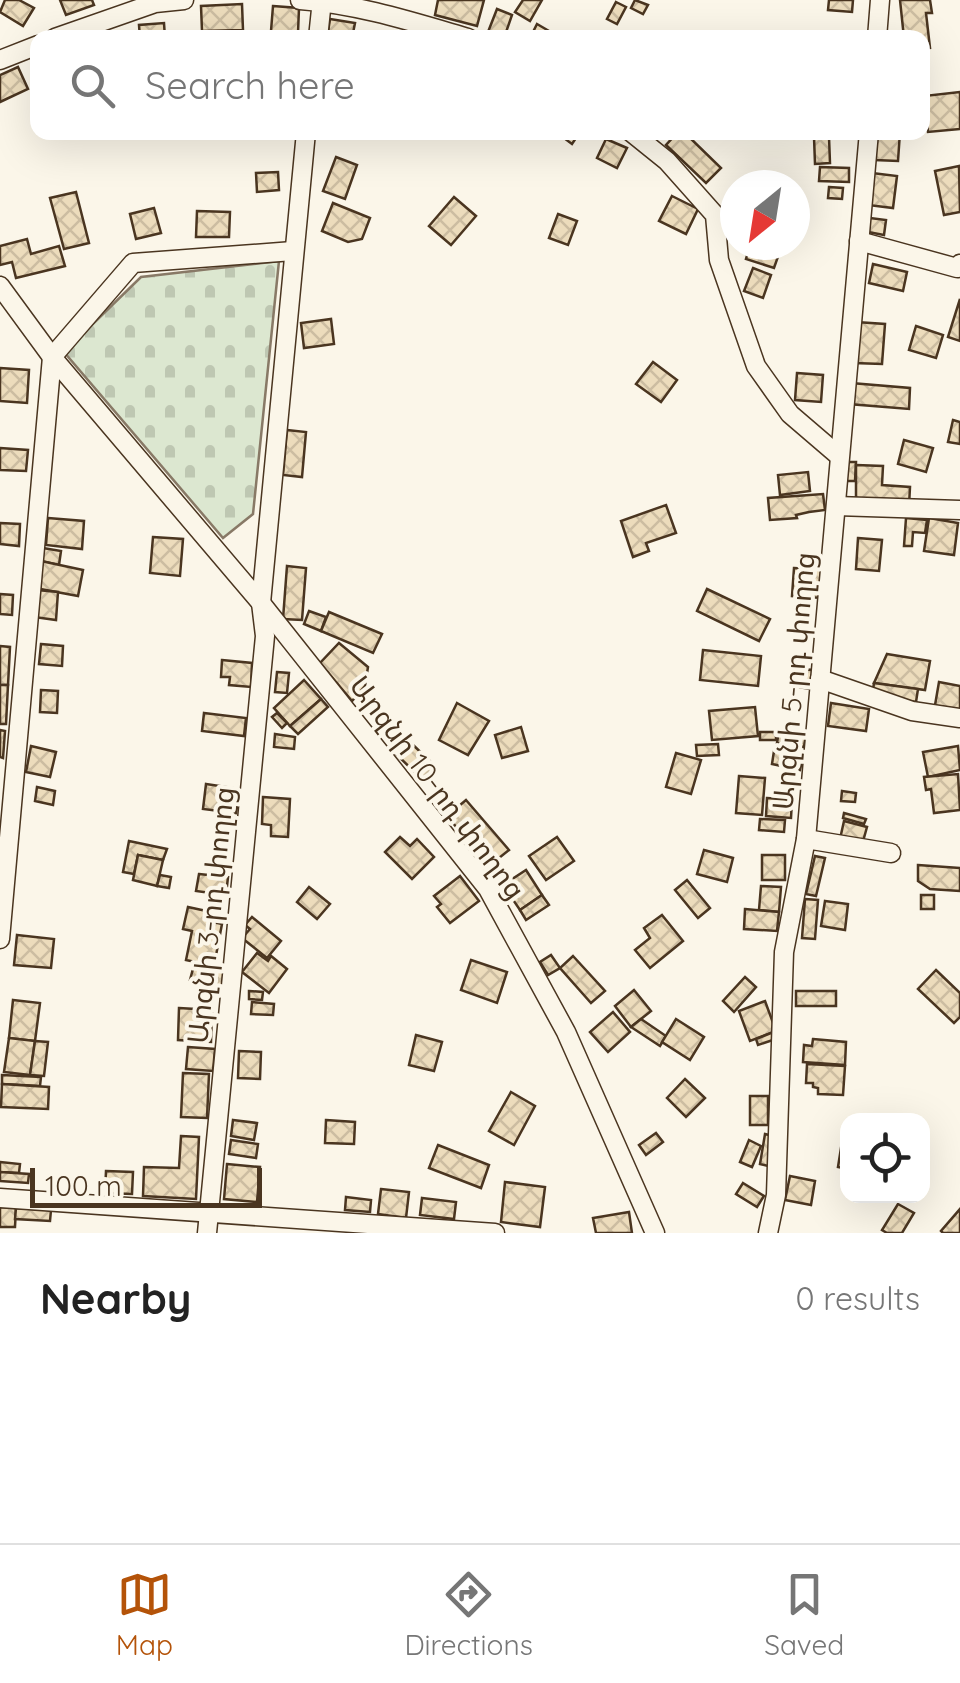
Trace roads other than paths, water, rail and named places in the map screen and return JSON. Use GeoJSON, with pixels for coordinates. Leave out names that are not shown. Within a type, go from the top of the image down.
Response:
{"type":"FeatureCollection","features":[{"type":"Feature","properties":{"kind":"street"},"geometry":{"type":"LineString","coordinates":[[78,30],[155,3],[184,0]]}},
{"type":"Feature","properties":{"kind":"street"},"geometry":{"type":"LineString","coordinates":[[300,0],[322,1],[436,30]]}},
{"type":"Feature","properties":{"kind":"street"},"geometry":{"type":"LineString","coordinates":[[878,30],[880,0]]}},
{"type":"Feature","properties":{"kind":"street"},"geometry":{"type":"LineString","coordinates":[[319,30],[322,1]]}},
{"type":"Feature","properties":{"kind":"street"},"geometry":{"type":"LineString","coordinates":[[0,60],[30,48]]}},
{"type":"Feature","properties":{"kind":"street","name":"Արզնի 3-րդ փողոց"},"geometry":{"type":"LineString","coordinates":[[207,1233],[265,636],[261,603],[305,140]]}},
{"type":"Feature","properties":{"kind":"street"},"geometry":{"type":"LineString","coordinates":[[641,140],[667,161],[715,215],[719,260],[756,366],[790,414],[839,456]]}},
{"type":"Feature","properties":{"kind":"street","name":"Արզնի 5-րդ փողոց"},"geometry":{"type":"LineString","coordinates":[[768,1233],[776,1195],[784,952],[806,839],[867,140]]}},
{"type":"Feature","properties":{"kind":"street"},"geometry":{"type":"LineString","coordinates":[[859,240],[957,268],[960,264]]}},
{"type":"Feature","properties":{"kind":"street"},"geometry":{"type":"LineString","coordinates":[[0,939],[52,357],[133,263],[293,250]]}},
{"type":"Feature","properties":{"kind":"street","name":"Արզնի 10-րդ փողոց"},"geometry":{"type":"LineString","coordinates":[[0,286],[52,357],[261,603],[488,889],[566,1032],[655,1233]]}},
{"type":"Feature","properties":{"kind":"street"},"geometry":{"type":"LineString","coordinates":[[836,506],[960,510]]}},
{"type":"Feature","properties":{"kind":"street"},"geometry":{"type":"LineString","coordinates":[[820,679],[912,711],[960,718]]}},
{"type":"Feature","properties":{"kind":"street"},"geometry":{"type":"LineString","coordinates":[[806,839],[890,853]]}},
{"type":"Feature","properties":{"kind":"street"},"geometry":{"type":"LineString","coordinates":[[0,1198],[493,1233]]}}]}
